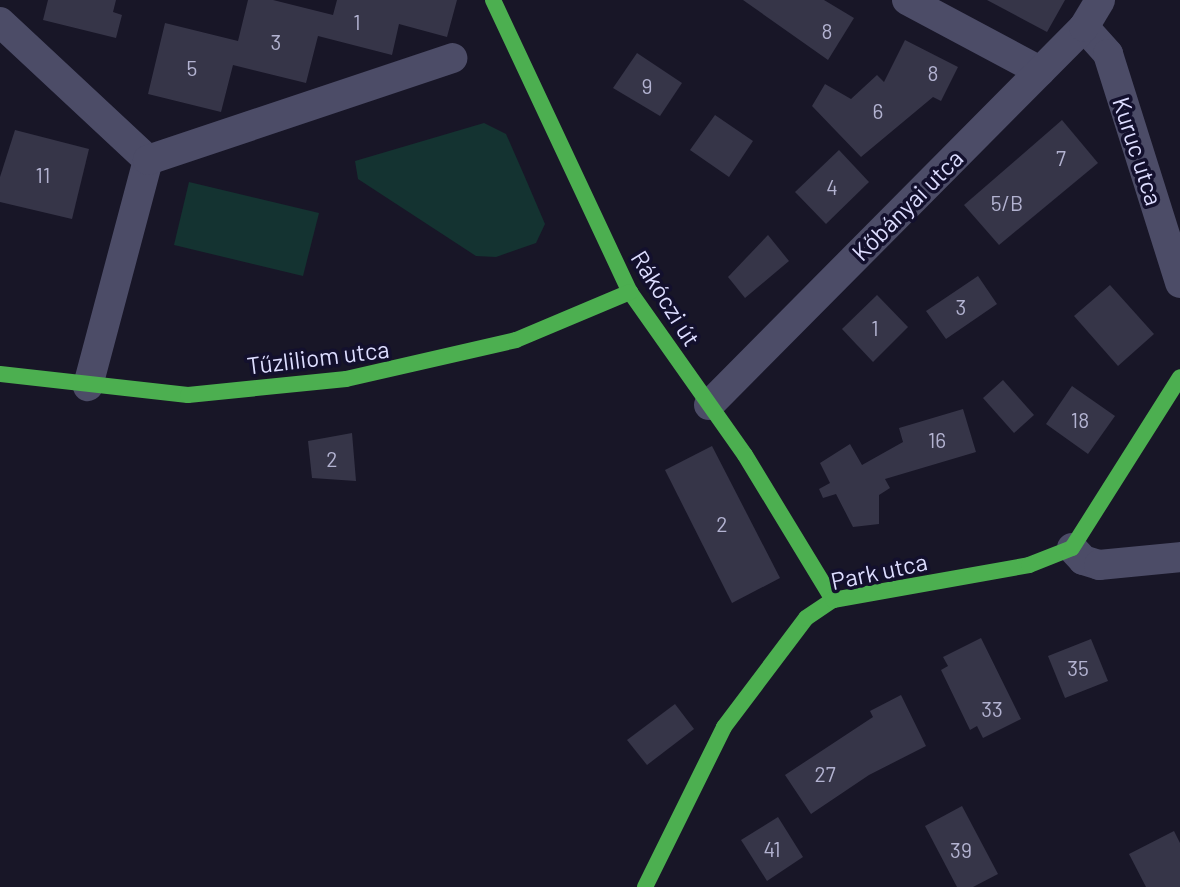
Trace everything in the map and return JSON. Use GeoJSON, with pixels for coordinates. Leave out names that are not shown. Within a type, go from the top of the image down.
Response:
{"type":"FeatureCollection","features":[{"type":"Feature","properties":{"kind":"street","name":"Rákóczi út"},"geometry":{"type":"LineString","coordinates":[[493,0],[630,292],[745,455],[833,600]]}},
{"type":"Feature","properties":{"kind":"street"},"geometry":{"type":"LineString","coordinates":[[907,0],[1040,71]]}},
{"type":"Feature","properties":{"kind":"street","name":"Kőbányai utca"},"geometry":{"type":"LineString","coordinates":[[709,405],[1084,27],[1100,0]]}},
{"type":"Feature","properties":{"kind":"street"},"geometry":{"type":"LineString","coordinates":[[0,22],[148,160]]}},
{"type":"Feature","properties":{"kind":"street","name":"Kuruc utca"},"geometry":{"type":"LineString","coordinates":[[1084,27],[1108,54],[1180,283]]}},
{"type":"Feature","properties":{"kind":"street"},"geometry":{"type":"LineString","coordinates":[[148,160],[452,58]]}},
{"type":"Feature","properties":{"kind":"street"},"geometry":{"type":"LineString","coordinates":[[88,386],[148,160]]}},
{"type":"Feature","properties":{"kind":"street","name":"Tűzliliom utca"},"geometry":{"type":"LineString","coordinates":[[0,374],[88,386],[188,395],[399,371],[516,340],[630,292]]}},
{"type":"Feature","properties":{"kind":"street","name":"Park utca"},"geometry":{"type":"LineString","coordinates":[[645,887],[751,684],[806,618],[833,600],[1030,565],[1072,548],[1090,527],[1180,377]]}},
{"type":"Feature","properties":{"kind":"street"},"geometry":{"type":"LineString","coordinates":[[1072,548],[1083,560],[1099,565],[1180,557]]}},
{"type":"Feature","properties":{"kind":"green space"},"geometry":{"type":"Polygon","coordinates":[[[484,123],[506,134],[524,175],[545,224],[536,243],[496,257],[476,256],[358,179],[355,161],[484,123]]]}},
{"type":"Feature","properties":{"kind":"green space"},"geometry":{"type":"Polygon","coordinates":[[[189,182],[319,213],[303,276],[174,245],[189,182]]]}},
{"type":"Feature","properties":{"kind":"building"},"geometry":{"type":"Polygon","coordinates":[[[48,0],[116,0],[113,12],[122,15],[116,38],[43,20],[48,0]]]}},
{"type":"Feature","properties":{"kind":"building"},"geometry":{"type":"Polygon","coordinates":[[[248,0],[273,0],[333,15],[337,0],[457,0],[447,37],[399,24],[392,55],[318,36],[306,83],[233,65],[221,112],[148,94],[165,23],[238,41],[248,0]]]}},
{"type":"Feature","properties":{"kind":"building"},"geometry":{"type":"Polygon","coordinates":[[[743,0],[824,0],[854,18],[828,60],[743,0]]]}},
{"type":"Feature","properties":{"kind":"building"},"geometry":{"type":"Polygon","coordinates":[[[987,0],[1065,0],[1047,32],[987,0]]]}},
{"type":"Feature","properties":{"kind":"building"},"geometry":{"type":"Polygon","coordinates":[[[905,40],[958,67],[941,101],[933,97],[861,157],[812,106],[825,84],[851,99],[877,75],[884,82],[905,40]]]}},
{"type":"Feature","properties":{"kind":"building"},"geometry":{"type":"Polygon","coordinates":[[[637,53],[682,83],[660,116],[613,88],[637,53]]]}},
{"type":"Feature","properties":{"kind":"building"},"geometry":{"type":"Polygon","coordinates":[[[715,115],[753,141],[729,177],[690,150],[715,115]]]}},
{"type":"Feature","properties":{"kind":"building"},"geometry":{"type":"Polygon","coordinates":[[[1062,120],[1098,163],[999,245],[964,205],[1062,120]]]}},
{"type":"Feature","properties":{"kind":"building"},"geometry":{"type":"Polygon","coordinates":[[[15,130],[89,149],[72,219],[0,202],[0,177],[15,130]]]}},
{"type":"Feature","properties":{"kind":"building"},"geometry":{"type":"Polygon","coordinates":[[[839,150],[869,182],[826,224],[795,192],[839,150]]]}},
{"type":"Feature","properties":{"kind":"building"},"geometry":{"type":"Polygon","coordinates":[[[768,235],[789,261],[745,298],[728,277],[768,235]]]}},
{"type":"Feature","properties":{"kind":"building"},"geometry":{"type":"Polygon","coordinates":[[[978,276],[997,304],[946,339],[926,311],[978,276]]]}},
{"type":"Feature","properties":{"kind":"building"},"geometry":{"type":"Polygon","coordinates":[[[1110,285],[1154,334],[1118,366],[1074,316],[1110,285]]]}},
{"type":"Feature","properties":{"kind":"building"},"geometry":{"type":"Polygon","coordinates":[[[877,295],[908,327],[873,362],[842,329],[877,295]]]}},
{"type":"Feature","properties":{"kind":"building"},"geometry":{"type":"Polygon","coordinates":[[[1003,380],[1034,415],[1014,433],[983,398],[1003,380]]]}},
{"type":"Feature","properties":{"kind":"building"},"geometry":{"type":"Polygon","coordinates":[[[1072,386],[1115,416],[1088,454],[1046,424],[1072,386]]]}},
{"type":"Feature","properties":{"kind":"building"},"geometry":{"type":"Polygon","coordinates":[[[963,409],[976,452],[885,479],[890,488],[879,495],[879,524],[853,527],[836,494],[823,498],[819,489],[830,483],[820,463],[850,444],[862,465],[903,442],[899,428],[963,409]]]}},
{"type":"Feature","properties":{"kind":"building"},"geometry":{"type":"Polygon","coordinates":[[[352,433],[356,481],[312,478],[308,441],[352,433]]]}},
{"type":"Feature","properties":{"kind":"building"},"geometry":{"type":"Polygon","coordinates":[[[712,446],[780,578],[732,603],[665,470],[712,446]]]}},
{"type":"Feature","properties":{"kind":"building"},"geometry":{"type":"Polygon","coordinates":[[[981,638],[1021,719],[983,738],[977,726],[970,730],[941,670],[948,666],[943,657],[981,638]]]}},
{"type":"Feature","properties":{"kind":"building"},"geometry":{"type":"Polygon","coordinates":[[[1091,639],[1108,681],[1065,698],[1048,656],[1091,639]]]}},
{"type":"Feature","properties":{"kind":"building"},"geometry":{"type":"Polygon","coordinates":[[[901,695],[926,746],[869,775],[811,814],[785,775],[873,717],[870,711],[901,695]]]}},
{"type":"Feature","properties":{"kind":"building"},"geometry":{"type":"Polygon","coordinates":[[[675,704],[694,729],[647,765],[627,740],[675,704]]]}},
{"type":"Feature","properties":{"kind":"building"},"geometry":{"type":"Polygon","coordinates":[[[962,806],[998,874],[973,887],[957,887],[925,826],[962,806]]]}},
{"type":"Feature","properties":{"kind":"building"},"geometry":{"type":"Polygon","coordinates":[[[778,817],[803,857],[767,881],[741,840],[778,817]]]}},
{"type":"Feature","properties":{"kind":"building"},"geometry":{"type":"Polygon","coordinates":[[[1174,831],[1180,843],[1180,887],[1146,887],[1129,854],[1174,831]]]}},
{"type":"Feature","properties":{"kind":"traffic: fast"},"geometry":{"type":"LineString","coordinates":[[493,0],[630,292],[745,455],[833,600]]}},
{"type":"Feature","properties":{"kind":"traffic: fast"},"geometry":{"type":"LineString","coordinates":[[0,374],[188,395],[346,379],[516,340],[630,292]]}},
{"type":"Feature","properties":{"kind":"traffic: fast"},"geometry":{"type":"LineString","coordinates":[[645,887],[724,727],[806,618],[833,600],[1029,565],[1072,548],[1180,377]]}}]}
